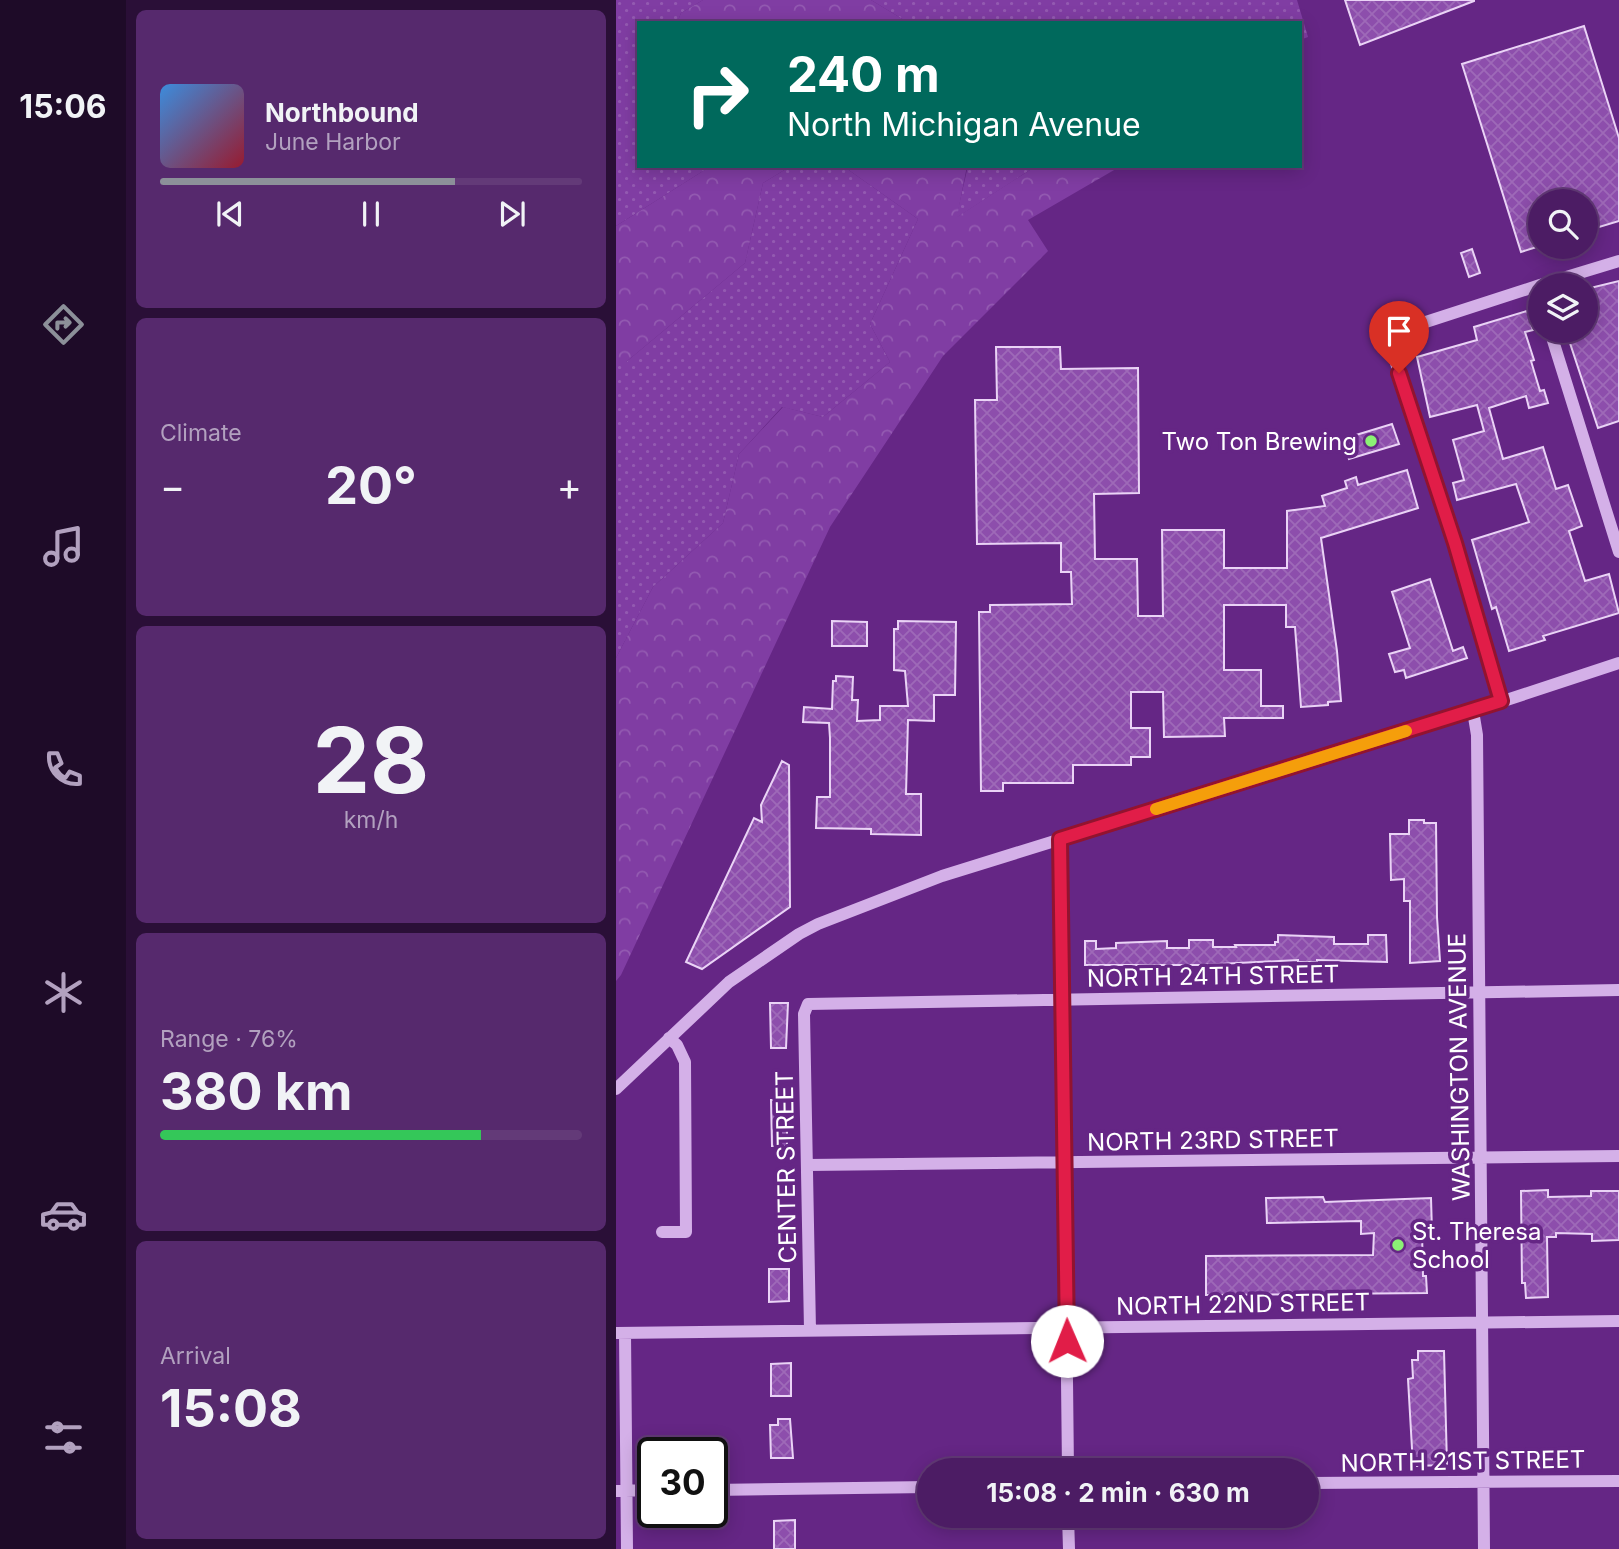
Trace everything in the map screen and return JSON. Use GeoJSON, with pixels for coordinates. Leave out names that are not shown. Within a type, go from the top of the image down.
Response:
{"type":"FeatureCollection","features":[{"type":"Feature","properties":{"kind":"street"},"geometry":{"type":"LineString","coordinates":[[1583,273],[1619,261]]}},
{"type":"Feature","properties":{"kind":"street"},"geometry":{"type":"LineString","coordinates":[[1501,701],[1455,543],[1391,348],[1392,339],[1398,331],[1528,291]]}},
{"type":"Feature","properties":{"kind":"street"},"geometry":{"type":"LineString","coordinates":[[1554,343],[1619,552]]}},
{"type":"Feature","properties":{"kind":"street"},"geometry":{"type":"LineString","coordinates":[[616,1090],[729,982],[818,924],[942,876],[1619,663]]}},
{"type":"Feature","properties":{"kind":"street","name":"WASHINGTON AVENUE"},"geometry":{"type":"LineString","coordinates":[[1473,711],[1477,735],[1484,1549]]}},
{"type":"Feature","properties":{"kind":"street"},"geometry":{"type":"LineString","coordinates":[[1060,839],[1068,1458]]}},
{"type":"Feature","properties":{"kind":"street","name":"NORTH 24TH STREET"},"geometry":{"type":"LineString","coordinates":[[808,1004],[1619,990]]}},
{"type":"Feature","properties":{"kind":"street","name":"CENTER STREET"},"geometry":{"type":"LineString","coordinates":[[808,1004],[804,1014],[810,1330]]}},
{"type":"Feature","properties":{"kind":"street"},"geometry":{"type":"LineString","coordinates":[[662,1232],[686,1232],[685,1062],[677,1045],[670,1038]]}},
{"type":"Feature","properties":{"kind":"street","name":"NORTH 23RD STREET"},"geometry":{"type":"LineString","coordinates":[[807,1165],[1619,1156]]}},
{"type":"Feature","properties":{"kind":"street","name":"NORTH 22ND STREET"},"geometry":{"type":"LineString","coordinates":[[620,1333],[1619,1321]]}},
{"type":"Feature","properties":{"kind":"street"},"geometry":{"type":"LineString","coordinates":[[620,1333],[621,1491],[627,1549]]}},
{"type":"Feature","properties":{"kind":"street","name":"NORTH 21ST STREET"},"geometry":{"type":"LineString","coordinates":[[1319,1483],[1619,1481]]}},
{"type":"Feature","properties":{"kind":"street"},"geometry":{"type":"LineString","coordinates":[[728,1490],[917,1488]]}},
{"type":"Feature","properties":{"kind":"street"},"geometry":{"type":"LineString","coordinates":[[1068,1528],[1069,1549]]}},
{"type":"Feature","properties":{"kind":"green space"},"geometry":{"type":"Polygon","coordinates":[[[616,0],[703,0],[681,13],[678,21],[637,21],[637,168],[708,168],[616,226],[616,0]]]}},
{"type":"Feature","properties":{"kind":"green space"},"geometry":{"type":"Polygon","coordinates":[[[703,0],[871,0],[906,21],[678,21],[681,13],[703,0]]]}},
{"type":"Feature","properties":{"kind":"green space"},"geometry":{"type":"Polygon","coordinates":[[[871,0],[1297,0],[1308,37],[1302,39],[1302,21],[906,21],[871,0]]]}},
{"type":"Feature","properties":{"kind":"green space"},"geometry":{"type":"Polygon","coordinates":[[[708,168],[788,168],[763,183],[745,263],[626,362],[616,362],[616,226],[708,168]]]}},
{"type":"Feature","properties":{"kind":"green space"},"geometry":{"type":"Polygon","coordinates":[[[788,168],[846,168],[918,219],[870,324],[890,362],[823,417],[782,407],[739,454],[723,523],[653,587],[616,658],[616,362],[626,362],[745,263],[763,183],[788,168]]]}},
{"type":"Feature","properties":{"kind":"green space"},"geometry":{"type":"Polygon","coordinates":[[[846,168],[967,168],[957,217],[1033,168],[1118,168],[1028,220],[1048,251],[943,356],[830,527],[616,981],[616,658],[653,587],[723,523],[739,454],[783,407],[823,417],[890,362],[870,324],[918,219],[846,168]]]}},
{"type":"Feature","properties":{"kind":"green space"},"geometry":{"type":"Polygon","coordinates":[[[968,168],[1033,168],[956,218],[968,168]]]}},
{"type":"Feature","properties":{"kind":"building"},"geometry":{"type":"Polygon","coordinates":[[[1345,0],[1474,0],[1474,1],[1360,45],[1345,0]]]}},
{"type":"Feature","properties":{"kind":"building"},"geometry":{"type":"Polygon","coordinates":[[[1584,26],[1619,138],[1619,221],[1598,227],[1598,189],[1528,189],[1528,250],[1521,252],[1462,64],[1584,26]]]}},
{"type":"Feature","properties":{"kind":"building"},"geometry":{"type":"Polygon","coordinates":[[[1472,249],[1480,273],[1469,277],[1461,253],[1472,249]]]}},
{"type":"Feature","properties":{"kind":"building"},"geometry":{"type":"Polygon","coordinates":[[[1619,281],[1619,421],[1598,428],[1570,343],[1598,343],[1598,286],[1619,281]]]}},
{"type":"Feature","properties":{"kind":"building"},"geometry":{"type":"Polygon","coordinates":[[[1527,311],[1528,331],[1525,332],[1534,360],[1531,361],[1540,391],[1544,390],[1548,403],[1529,408],[1526,396],[1489,408],[1503,459],[1543,447],[1556,489],[1568,485],[1582,526],[1569,531],[1585,581],[1609,574],[1619,613],[1543,636],[1545,640],[1509,651],[1496,607],[1492,609],[1472,540],[1529,522],[1516,484],[1457,500],[1453,483],[1464,480],[1453,440],[1484,431],[1477,405],[1430,417],[1417,357],[1477,340],[1474,327],[1527,311]]]}},
{"type":"Feature","properties":{"kind":"building"},"geometry":{"type":"Polygon","coordinates":[[[996,347],[1060,347],[1061,369],[1138,368],[1139,493],[1094,494],[1095,559],[1137,559],[1138,616],[1163,616],[1162,530],[1224,530],[1224,568],[1287,568],[1287,511],[1325,506],[1322,496],[1347,488],[1345,481],[1356,477],[1358,485],[1407,470],[1418,508],[1321,538],[1337,651],[1341,701],[1301,707],[1295,627],[1286,627],[1286,605],[1224,605],[1224,670],[1261,670],[1261,706],[1283,706],[1283,718],[1224,718],[1225,736],[1164,737],[1163,692],[1131,692],[1131,728],[1150,728],[1150,757],[1131,757],[1131,765],[1073,765],[1073,783],[1003,783],[1003,791],[981,791],[979,612],[990,612],[990,605],[1072,604],[1071,572],[1061,572],[1061,543],[977,544],[975,400],[997,400],[996,347]]]}},
{"type":"Feature","properties":{"kind":"building","name":"Two Ton Brewing"},"geometry":{"type":"Polygon","coordinates":[[[1392,424],[1399,444],[1349,459],[1343,439],[1392,424]]]}},
{"type":"Feature","properties":{"kind":"building"},"geometry":{"type":"Polygon","coordinates":[[[1430,579],[1453,651],[1463,647],[1467,658],[1406,678],[1404,670],[1395,672],[1389,654],[1410,648],[1392,592],[1430,579]]]}},
{"type":"Feature","properties":{"kind":"building"},"geometry":{"type":"Polygon","coordinates":[[[832,621],[867,622],[867,646],[832,646],[832,621]]]}},
{"type":"Feature","properties":{"kind":"building"},"geometry":{"type":"Polygon","coordinates":[[[898,621],[956,622],[955,695],[934,695],[934,721],[908,720],[906,794],[921,794],[921,835],[871,834],[871,829],[816,828],[817,797],[830,797],[829,723],[803,722],[804,707],[832,709],[833,681],[836,681],[836,676],[853,677],[852,700],[858,700],[857,721],[880,720],[880,706],[908,706],[905,671],[894,670],[894,629],[898,629],[898,621]]]}},
{"type":"Feature","properties":{"kind":"building"},"geometry":{"type":"Polygon","coordinates":[[[782,761],[789,765],[790,907],[702,969],[686,962],[754,818],[762,822],[761,805],[782,761]]]}},
{"type":"Feature","properties":{"kind":"building"},"geometry":{"type":"Polygon","coordinates":[[[1409,820],[1436,823],[1440,961],[1410,963],[1410,901],[1404,901],[1404,879],[1391,880],[1390,834],[1409,834],[1409,820]]]}},
{"type":"Feature","properties":{"kind":"building"},"geometry":{"type":"Polygon","coordinates":[[[1278,935],[1334,937],[1334,944],[1368,944],[1368,935],[1386,935],[1387,962],[1298,960],[1199,965],[1085,965],[1085,941],[1096,941],[1096,949],[1116,948],[1116,943],[1167,941],[1167,948],[1189,948],[1189,940],[1213,940],[1213,947],[1236,947],[1235,945],[1275,945],[1278,935]]]}},
{"type":"Feature","properties":{"kind":"building"},"geometry":{"type":"Polygon","coordinates":[[[770,1003],[788,1003],[786,1048],[771,1048],[770,1003]]]}},
{"type":"Feature","properties":{"kind":"building"},"geometry":{"type":"Polygon","coordinates":[[[771,1100],[791,1100],[791,1126],[787,1126],[787,1146],[772,1146],[771,1100]]]}},
{"type":"Feature","properties":{"kind":"building"},"geometry":{"type":"Polygon","coordinates":[[[1548,1190],[1548,1197],[1591,1196],[1591,1191],[1619,1191],[1619,1240],[1592,1241],[1592,1234],[1556,1233],[1556,1237],[1547,1237],[1548,1297],[1526,1298],[1525,1283],[1522,1283],[1521,1191],[1548,1190]]]}},
{"type":"Feature","properties":{"kind":"building","name":"St. Theresa School"},"geometry":{"type":"Polygon","coordinates":[[[1323,1197],[1325,1202],[1431,1198],[1432,1232],[1422,1232],[1423,1276],[1426,1276],[1427,1293],[1206,1295],[1206,1256],[1373,1255],[1374,1233],[1361,1234],[1361,1221],[1267,1223],[1266,1198],[1323,1197]]]}},
{"type":"Feature","properties":{"kind":"building"},"geometry":{"type":"Polygon","coordinates":[[[769,1269],[789,1269],[789,1301],[769,1302],[769,1269]]]}},
{"type":"Feature","properties":{"kind":"building"},"geometry":{"type":"Polygon","coordinates":[[[1418,1351],[1444,1351],[1447,1465],[1413,1466],[1408,1379],[1413,1378],[1412,1360],[1418,1360],[1418,1351]]]}},
{"type":"Feature","properties":{"kind":"building"},"geometry":{"type":"Polygon","coordinates":[[[791,1363],[791,1396],[771,1396],[771,1364],[791,1363]]]}},
{"type":"Feature","properties":{"kind":"building"},"geometry":{"type":"Polygon","coordinates":[[[778,1419],[790,1419],[793,1458],[771,1458],[770,1425],[778,1425],[778,1419]]]}},
{"type":"Feature","properties":{"kind":"building"},"geometry":{"type":"Polygon","coordinates":[[[795,1520],[795,1549],[774,1549],[774,1521],[795,1520]]]}},
{"type":"Feature","properties":{"kind":"slow traffic"},"geometry":{"type":"LineString","coordinates":[[1156,809],[1406,731]]}},
{"type":"Feature","properties":{"kind":"place","name":"Two Ton Brewing"},"geometry":{"type":"Point","coordinates":[1371,441]}},
{"type":"Feature","properties":{"kind":"place","name":"St. Theresa School"},"geometry":{"type":"Point","coordinates":[1398,1245]}},
{"type":"Feature","properties":{"kind":"route"},"geometry":{"type":"LineString","coordinates":[[1067,1341],[1060,839],[1501,701],[1455,543],[1399,373]]}}]}
